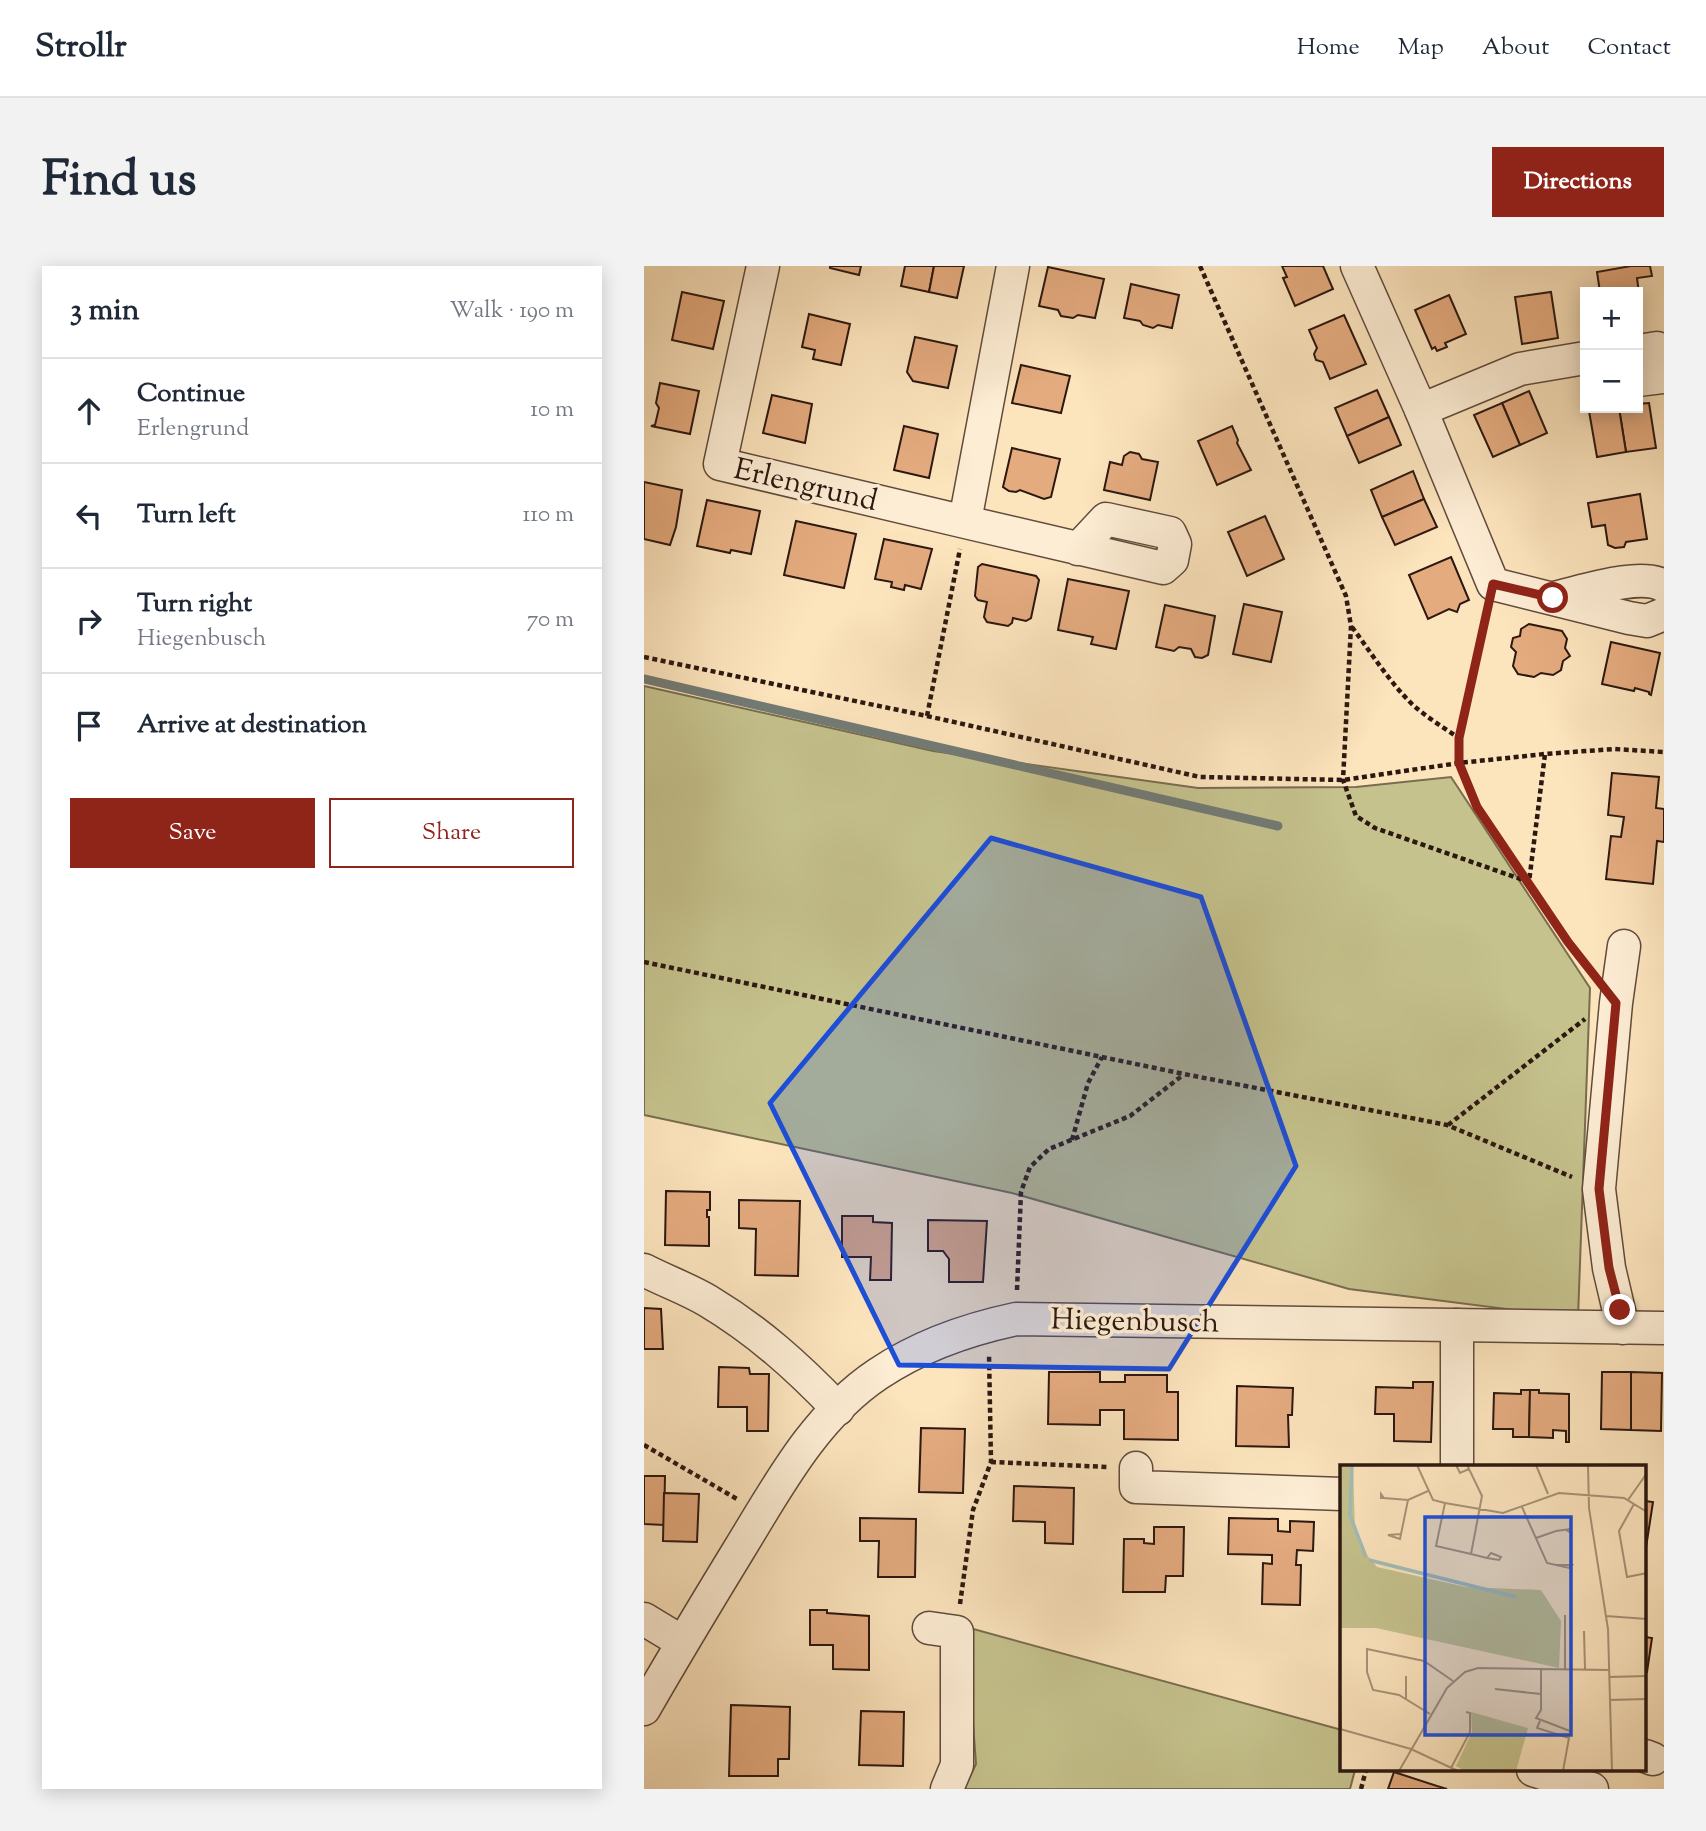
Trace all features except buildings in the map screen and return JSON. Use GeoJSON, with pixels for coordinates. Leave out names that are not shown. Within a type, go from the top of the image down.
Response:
{"type":"FeatureCollection","features":[{"type":"Feature","properties":{"kind":"street","name":"Erlengrund"},"geometry":{"type":"LineString","coordinates":[[763,266],[720,464],[1079,549]]}},
{"type":"Feature","properties":{"kind":"street"},"geometry":{"type":"LineString","coordinates":[[965,522],[1013,266]]}},
{"type":"Feature","properties":{"kind":"street"},"geometry":{"type":"LineString","coordinates":[[1357,266],[1421,410],[1493,584],[1629,618],[1647,621],[1664,614]]}},
{"type":"Feature","properties":{"kind":"street"},"geometry":{"type":"LineString","coordinates":[[1643,350],[1657,348],[1662,377],[1643,379]]}},
{"type":"Feature","properties":{"kind":"street"},"geometry":{"type":"LineString","coordinates":[[1421,410],[1520,369],[1580,359]]}},
{"type":"Feature","properties":{"kind":"street"},"geometry":{"type":"LineString","coordinates":[[1553,598],[1626,582],[1656,581],[1664,586]]}},
{"type":"Feature","properties":{"kind":"street"},"geometry":{"type":"LineString","coordinates":[[1623,946],[1599,1189],[1609,1268],[1623,1328]]}},
{"type":"Feature","properties":{"kind":"street"},"geometry":{"type":"LineString","coordinates":[[644,1270],[707,1300],[760,1336],[796,1366],[838,1409]]}},
{"type":"Feature","properties":{"kind":"street","name":"Hiegenbusch"},"geometry":{"type":"LineString","coordinates":[[644,1709],[794,1458],[838,1409],[877,1375],[926,1348],[989,1324],[1016,1319],[1664,1328]]}},
{"type":"Feature","properties":{"kind":"street"},"geometry":{"type":"LineString","coordinates":[[1457,1325],[1457,1465]]}},
{"type":"Feature","properties":{"kind":"street"},"geometry":{"type":"LineString","coordinates":[[1136,1468],[1136,1487],[1340,1494]]}},
{"type":"Feature","properties":{"kind":"street"},"geometry":{"type":"LineString","coordinates":[[644,1619],[682,1643]]}},
{"type":"Feature","properties":{"kind":"street"},"geometry":{"type":"LineString","coordinates":[[943,1630],[957,1765],[947,1789]]}},
{"type":"Feature","properties":{"kind":"street"},"geometry":{"type":"LineString","coordinates":[[1539,1772],[1592,1789]]}},
{"type":"Feature","properties":{"kind":"path"},"geometry":{"type":"LineString","coordinates":[[1200,266],[1346,596],[1351,626],[1343,780],[1356,816],[1375,828],[1529,882]]}},
{"type":"Feature","properties":{"kind":"path"},"geometry":{"type":"LineString","coordinates":[[927,716],[965,522]]}},
{"type":"Feature","properties":{"kind":"path"},"geometry":{"type":"LineString","coordinates":[[1447,1125],[1586,1018],[1616,1003],[1568,942],[1477,807],[1459,763],[1459,738],[1493,584]]}},
{"type":"Feature","properties":{"kind":"path"},"geometry":{"type":"LineString","coordinates":[[1351,626],[1412,704],[1459,738]]}},
{"type":"Feature","properties":{"kind":"path"},"geometry":{"type":"LineString","coordinates":[[644,657],[1200,777],[1343,780],[1545,754],[1614,749],[1664,752]]}},
{"type":"Feature","properties":{"kind":"path"},"geometry":{"type":"LineString","coordinates":[[1529,882],[1545,754]]}},
{"type":"Feature","properties":{"kind":"path"},"geometry":{"type":"LineString","coordinates":[[644,962],[1184,1074],[1447,1125],[1599,1189]]}},
{"type":"Feature","properties":{"kind":"path"},"geometry":{"type":"LineString","coordinates":[[1072,1140],[1088,1083],[1102,1057]]}},
{"type":"Feature","properties":{"kind":"path"},"geometry":{"type":"LineString","coordinates":[[1016,1301],[1021,1192],[1030,1167],[1049,1149],[1130,1116],[1184,1074]]}},
{"type":"Feature","properties":{"kind":"path"},"geometry":{"type":"LineString","coordinates":[[943,1630],[973,1510],[991,1462],[989,1350]]}},
{"type":"Feature","properties":{"kind":"path"},"geometry":{"type":"LineString","coordinates":[[644,1445],[742,1502]]}},
{"type":"Feature","properties":{"kind":"path"},"geometry":{"type":"LineString","coordinates":[[991,1462],[1136,1468]]}},
{"type":"Feature","properties":{"kind":"path"},"geometry":{"type":"LineString","coordinates":[[1361,1789],[1365,1772]]}},
{"type":"Feature","properties":{"kind":"highlighted area"},"geometry":{"type":"Polygon","coordinates":[[[991,838],[1201,897],[1296,1166],[1169,1369],[899,1365],[770,1103],[991,838]]]}},
{"type":"Feature","properties":{"kind":"shaded area"},"geometry":{"type":"Polygon","coordinates":[[[644,686],[933,751],[1198,788],[1356,787],[1451,777],[1590,988],[1578,1318],[1349,1289],[1012,1193],[644,1115],[644,686]]]}},
{"type":"Feature","properties":{"kind":"shaded area"},"geometry":{"type":"Polygon","coordinates":[[[966,1627],[1340,1729],[1340,1772],[1354,1772],[1350,1789],[964,1789],[976,1764],[966,1627]]]}},
{"type":"Feature","properties":{"kind":"waterway"},"geometry":{"type":"LineString","coordinates":[[644,679],[1278,826]]}},
{"type":"Feature","properties":{"kind":"route"},"geometry":{"type":"LineString","coordinates":[[1553,598],[1493,584],[1459,738],[1459,763],[1477,807],[1568,942],[1616,1003],[1599,1189],[1609,1268],[1620,1310]]}}]}
